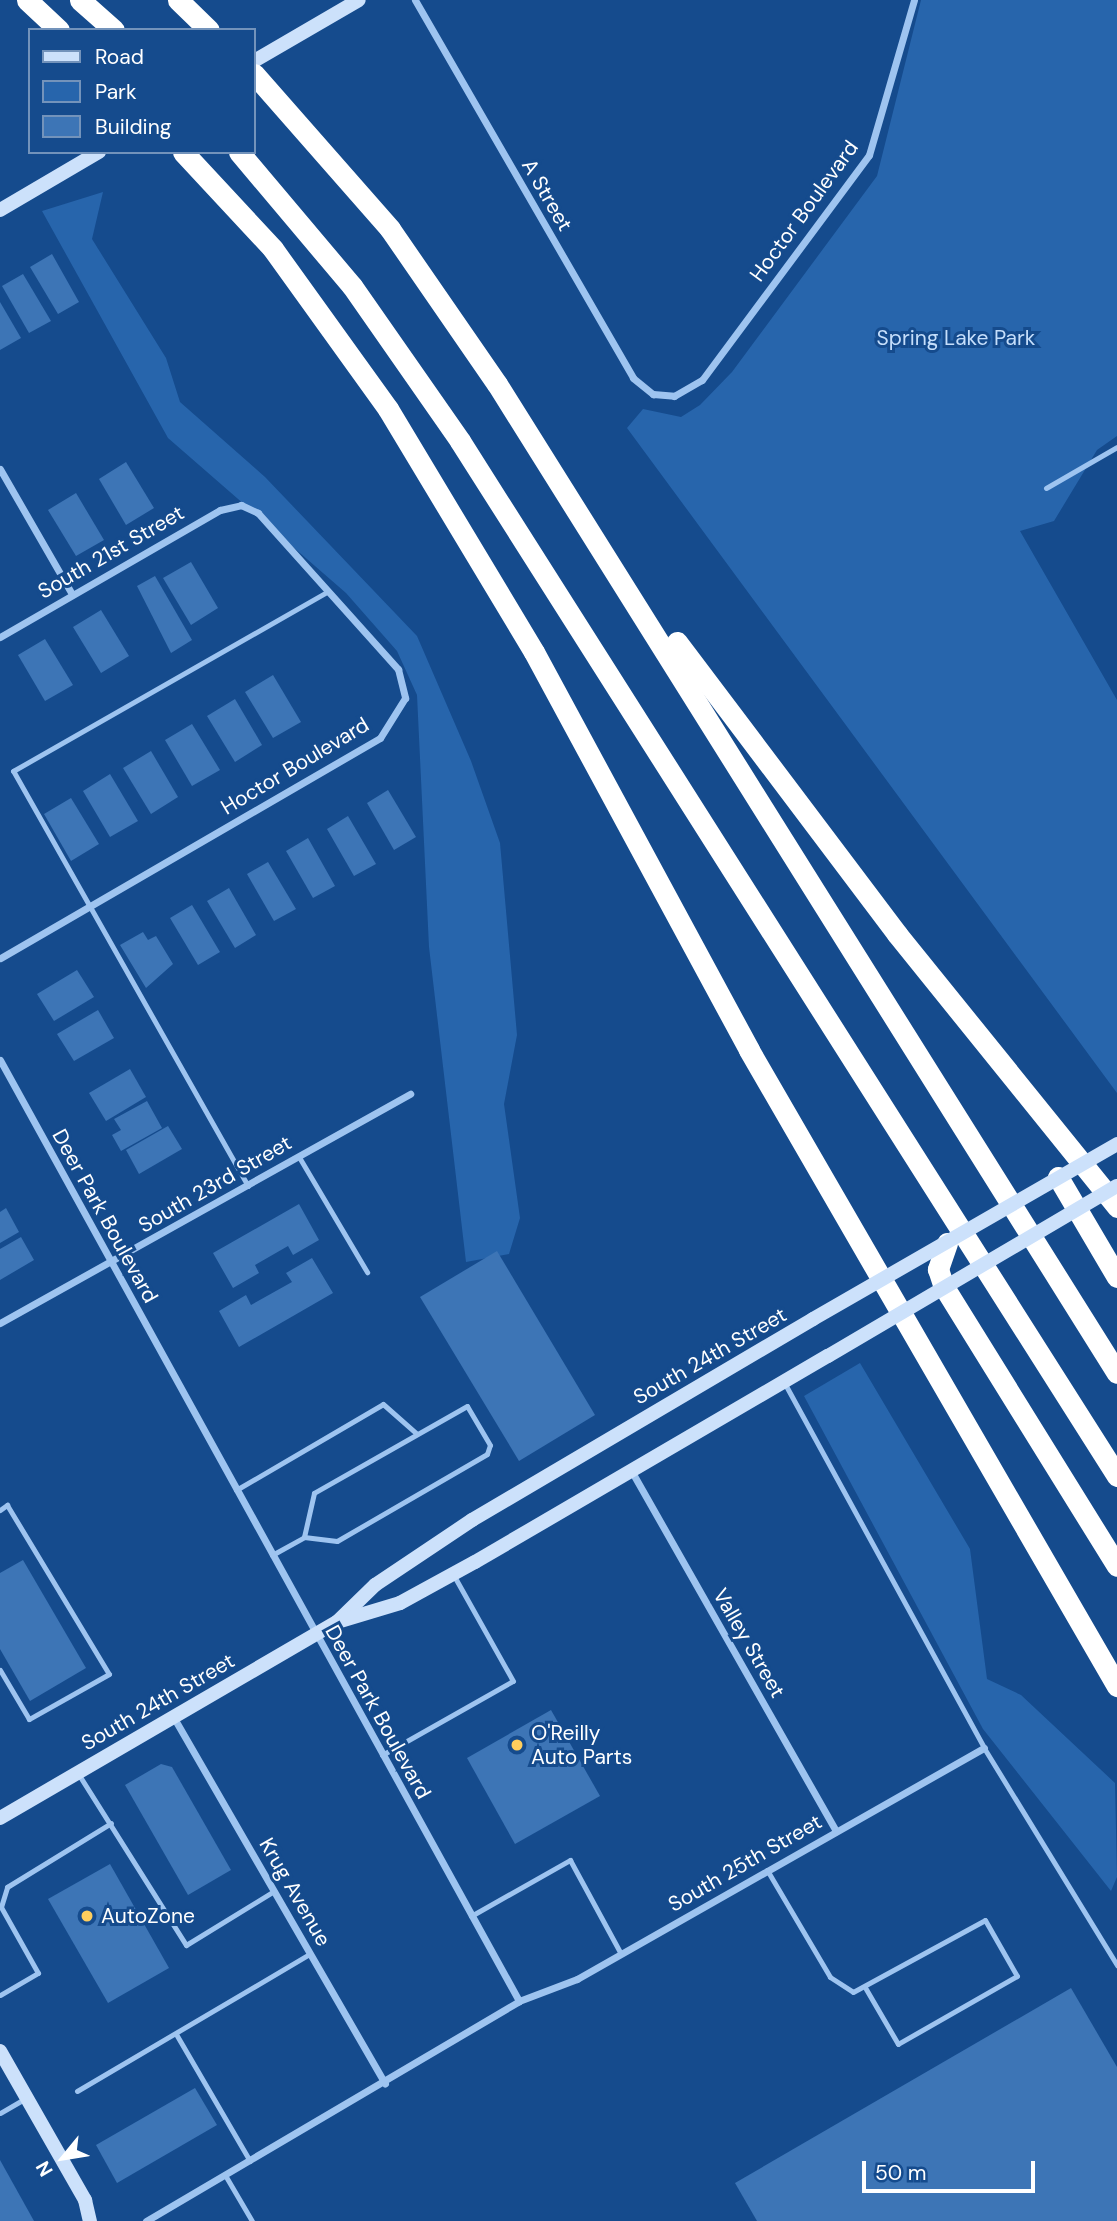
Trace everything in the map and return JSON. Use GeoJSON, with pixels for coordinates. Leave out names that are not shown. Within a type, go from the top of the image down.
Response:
{"type":"FeatureCollection","features":[{"type":"Feature","properties":{"kind":"highway"},"geometry":{"type":"LineString","coordinates":[[27,0],[57,28]]}},
{"type":"Feature","properties":{"kind":"highway"},"geometry":{"type":"LineString","coordinates":[[80,0],[112,28]]}},
{"type":"Feature","properties":{"kind":"highway"},"geometry":{"type":"LineString","coordinates":[[178,0],[207,28]]}},
{"type":"Feature","properties":{"kind":"highway"},"geometry":{"type":"LineString","coordinates":[[256,76],[390,229],[600,540],[1117,1373]]}},
{"type":"Feature","properties":{"kind":"highway"},"geometry":{"type":"LineString","coordinates":[[185,154],[273,249],[388,409],[534,652],[748,1050],[1117,1686]]}},
{"type":"Feature","properties":{"kind":"highway"},"geometry":{"type":"LineString","coordinates":[[241,154],[352,286],[460,440],[1117,1476]]}},
{"type":"Feature","properties":{"kind":"highway"},"geometry":{"type":"LineString","coordinates":[[600,540],[897,934],[1117,1207]]}},
{"type":"Feature","properties":{"kind":"highway"},"geometry":{"type":"LineString","coordinates":[[1058,1177],[1117,1277]]}},
{"type":"Feature","properties":{"kind":"highway"},"geometry":{"type":"LineString","coordinates":[[947,1243],[938,1269],[944,1287],[1117,1566]]}},
{"type":"Feature","properties":{"kind":"main road"},"geometry":{"type":"LineString","coordinates":[[256,60],[359,0]]}},
{"type":"Feature","properties":{"kind":"main road"},"geometry":{"type":"LineString","coordinates":[[0,210],[96,154]]}},
{"type":"Feature","properties":{"kind":"main road","name":"South 24th Street"},"geometry":{"type":"LineString","coordinates":[[337,1622],[375,1585],[472,1520],[1117,1144]]}},
{"type":"Feature","properties":{"kind":"main road","name":"South 24th Street"},"geometry":{"type":"LineString","coordinates":[[0,1818],[337,1622],[400,1603],[453,1574],[632,1472],[1117,1186]]}},
{"type":"Feature","properties":{"kind":"main road"},"geometry":{"type":"LineString","coordinates":[[0,2051],[85,2200],[90,2221]]}},
{"type":"Feature","properties":{"kind":"street","name":"A Street"},"geometry":{"type":"LineString","coordinates":[[415,0],[632,378],[660,395]]}},
{"type":"Feature","properties":{"kind":"street","name":"Hoctor Boulevard"},"geometry":{"type":"LineString","coordinates":[[660,395],[688,391],[702,380],[869,155],[914,0]]}},
{"type":"Feature","properties":{"kind":"street"},"geometry":{"type":"LineString","coordinates":[[0,469],[72,594]]}},
{"type":"Feature","properties":{"kind":"street","name":"Hoctor Boulevard"},"geometry":{"type":"LineString","coordinates":[[0,958],[380,738],[394,724],[405,698],[398,669],[258,513],[241,505]]}},
{"type":"Feature","properties":{"kind":"street","name":"South 21st Street"},"geometry":{"type":"LineString","coordinates":[[0,636],[220,510],[241,505]]}},
{"type":"Feature","properties":{"kind":"street","name":"Deer Park Boulevard"},"geometry":{"type":"LineString","coordinates":[[0,1060],[519,2001]]}},
{"type":"Feature","properties":{"kind":"street","name":"South 23rd Street"},"geometry":{"type":"LineString","coordinates":[[0,1323],[410,1094]]}},
{"type":"Feature","properties":{"kind":"street","name":"Valley Street"},"geometry":{"type":"LineString","coordinates":[[632,1472],[836,1831]]}},
{"type":"Feature","properties":{"kind":"street","name":"Krug Avenue"},"geometry":{"type":"LineString","coordinates":[[174,1718],[386,2084]]}},
{"type":"Feature","properties":{"kind":"street","name":"South 25th Street"},"geometry":{"type":"LineString","coordinates":[[519,2001],[621,1954],[984,1748]]}},
{"type":"Feature","properties":{"kind":"street"},"geometry":{"type":"LineString","coordinates":[[146,2221],[386,2084],[519,2001]]}},
{"type":"Feature","properties":{"kind":"lane"},"geometry":{"type":"LineString","coordinates":[[1046,488],[1117,447]]}},
{"type":"Feature","properties":{"kind":"lane"},"geometry":{"type":"LineString","coordinates":[[248,1186],[13,771],[328,591]]}},
{"type":"Feature","properties":{"kind":"lane"},"geometry":{"type":"LineString","coordinates":[[299,1157],[367,1272]]}},
{"type":"Feature","properties":{"kind":"lane"},"geometry":{"type":"LineString","coordinates":[[783,1382],[984,1748],[1117,1965]]}},
{"type":"Feature","properties":{"kind":"lane"},"geometry":{"type":"LineString","coordinates":[[236,1490],[383,1404],[416,1433]]}},
{"type":"Feature","properties":{"kind":"lane"},"geometry":{"type":"LineString","coordinates":[[272,1555],[304,1537],[337,1541],[487,1454],[490,1446],[467,1406],[314,1493],[304,1537]]}},
{"type":"Feature","properties":{"kind":"lane"},"geometry":{"type":"LineString","coordinates":[[0,1510],[7,1506],[109,1674],[29,1719],[0,1670]]}},
{"type":"Feature","properties":{"kind":"lane"},"geometry":{"type":"LineString","coordinates":[[382,1755],[513,1681],[453,1574]]}},
{"type":"Feature","properties":{"kind":"lane"},"geometry":{"type":"LineString","coordinates":[[78,1773],[186,1945],[274,1891]]}},
{"type":"Feature","properties":{"kind":"lane"},"geometry":{"type":"LineString","coordinates":[[0,1995],[38,1973],[1,1907],[7,1888],[111,1823]]}},
{"type":"Feature","properties":{"kind":"lane"},"geometry":{"type":"LineString","coordinates":[[471,1916],[570,1860],[621,1954]]}},
{"type":"Feature","properties":{"kind":"lane"},"geometry":{"type":"LineString","coordinates":[[767,1870],[830,1977],[853,1992],[866,1989],[985,1920],[1017,1976],[898,2044],[866,1989]]}},
{"type":"Feature","properties":{"kind":"lane"},"geometry":{"type":"LineString","coordinates":[[77,2091],[310,1954]]}},
{"type":"Feature","properties":{"kind":"lane"},"geometry":{"type":"LineString","coordinates":[[176,2034],[250,2161]]}},
{"type":"Feature","properties":{"kind":"lane"},"geometry":{"type":"LineString","coordinates":[[0,2113],[27,2098]]}},
{"type":"Feature","properties":{"kind":"lane"},"geometry":{"type":"LineString","coordinates":[[225,2175],[252,2221]]}},
{"type":"Feature","properties":{"kind":"green space","name":"Spring Lake Park"},"geometry":{"type":"Polygon","coordinates":[[[921,0],[1117,0],[1117,436],[1097,450],[1054,521],[1020,531],[1117,700],[1117,1093],[627,428],[643,409],[681,417],[700,405],[732,372],[877,176],[921,0]]]}},
{"type":"Feature","properties":{"kind":"green space"},"geometry":{"type":"Polygon","coordinates":[[[103,192],[92,239],[166,358],[180,402],[265,477],[417,636],[471,761],[500,843],[517,1035],[504,1104],[520,1218],[509,1254],[466,1262],[429,947],[417,695],[397,651],[346,593],[168,438],[42,211],[103,192]]]}},
{"type":"Feature","properties":{"kind":"green space"},"geometry":{"type":"Polygon","coordinates":[[[860,1363],[970,1549],[987,1679],[1021,1695],[1115,1783],[1117,1877],[1111,1891],[983,1729],[804,1396],[860,1363]]]}},
{"type":"Feature","properties":{"kind":"building"},"geometry":{"type":"Polygon","coordinates":[[[52,254],[79,302],[58,314],[30,267],[52,254]]]}},
{"type":"Feature","properties":{"kind":"building"},"geometry":{"type":"Polygon","coordinates":[[[23,274],[51,321],[29,333],[2,286],[23,274]]]}},
{"type":"Feature","properties":{"kind":"building"},"geometry":{"type":"Polygon","coordinates":[[[0,302],[21,338],[0,350],[0,302]]]}},
{"type":"Feature","properties":{"kind":"building"},"geometry":{"type":"Polygon","coordinates":[[[126,462],[154,508],[126,525],[99,479],[126,462]]]}},
{"type":"Feature","properties":{"kind":"building"},"geometry":{"type":"Polygon","coordinates":[[[76,493],[104,540],[76,556],[48,510],[76,493]]]}},
{"type":"Feature","properties":{"kind":"building"},"geometry":{"type":"Polygon","coordinates":[[[191,562],[218,608],[191,625],[163,578],[191,562]]]}},
{"type":"Feature","properties":{"kind":"building"},"geometry":{"type":"Polygon","coordinates":[[[155,576],[192,640],[171,653],[137,586],[155,576]]]}},
{"type":"Feature","properties":{"kind":"building"},"geometry":{"type":"Polygon","coordinates":[[[101,610],[129,656],[101,673],[73,627],[101,610]]]}},
{"type":"Feature","properties":{"kind":"building"},"geometry":{"type":"Polygon","coordinates":[[[45,639],[73,685],[45,701],[18,655],[45,639]]]}},
{"type":"Feature","properties":{"kind":"building"},"geometry":{"type":"Polygon","coordinates":[[[273,675],[301,722],[273,738],[245,692],[273,675]]]}},
{"type":"Feature","properties":{"kind":"building"},"geometry":{"type":"Polygon","coordinates":[[[235,699],[262,745],[235,762],[207,716],[235,699]]]}},
{"type":"Feature","properties":{"kind":"building"},"geometry":{"type":"Polygon","coordinates":[[[192,724],[220,770],[192,786],[165,740],[192,724]]]}},
{"type":"Feature","properties":{"kind":"building"},"geometry":{"type":"Polygon","coordinates":[[[151,751],[178,797],[151,814],[123,768],[151,751]]]}},
{"type":"Feature","properties":{"kind":"building"},"geometry":{"type":"Polygon","coordinates":[[[110,774],[138,821],[110,837],[83,791],[110,774]]]}},
{"type":"Feature","properties":{"kind":"building"},"geometry":{"type":"Polygon","coordinates":[[[388,790],[416,837],[394,850],[367,803],[388,790]]]}},
{"type":"Feature","properties":{"kind":"building"},"geometry":{"type":"Polygon","coordinates":[[[71,798],[99,844],[71,861],[44,814],[71,798]]]}},
{"type":"Feature","properties":{"kind":"building"},"geometry":{"type":"Polygon","coordinates":[[[348,816],[376,864],[354,876],[327,829],[348,816]]]}},
{"type":"Feature","properties":{"kind":"building"},"geometry":{"type":"Polygon","coordinates":[[[308,838],[335,886],[313,898],[286,851],[308,838]]]}},
{"type":"Feature","properties":{"kind":"building"},"geometry":{"type":"Polygon","coordinates":[[[268,862],[296,909],[274,921],[247,874],[268,862]]]}},
{"type":"Feature","properties":{"kind":"building"},"geometry":{"type":"Polygon","coordinates":[[[229,888],[256,935],[235,948],[207,901],[229,888]]]}},
{"type":"Feature","properties":{"kind":"building"},"geometry":{"type":"Polygon","coordinates":[[[192,905],[220,952],[198,965],[170,918],[192,905]]]}},
{"type":"Feature","properties":{"kind":"building"},"geometry":{"type":"Polygon","coordinates":[[[143,932],[148,940],[156,936],[173,964],[146,988],[120,945],[143,932]]]}},
{"type":"Feature","properties":{"kind":"building"},"geometry":{"type":"Polygon","coordinates":[[[77,970],[94,997],[54,1021],[37,994],[77,970]]]}},
{"type":"Feature","properties":{"kind":"building"},"geometry":{"type":"Polygon","coordinates":[[[98,1010],[114,1038],[74,1061],[57,1034],[98,1010]]]}},
{"type":"Feature","properties":{"kind":"building"},"geometry":{"type":"Polygon","coordinates":[[[130,1069],[146,1097],[106,1121],[89,1093],[130,1069]]]}},
{"type":"Feature","properties":{"kind":"building"},"geometry":{"type":"Polygon","coordinates":[[[147,1101],[162,1128],[121,1151],[112,1135],[121,1130],[114,1119],[147,1101]]]}},
{"type":"Feature","properties":{"kind":"building"},"geometry":{"type":"Polygon","coordinates":[[[168,1126],[182,1149],[139,1174],[126,1150],[168,1126]]]}},
{"type":"Feature","properties":{"kind":"building"},"geometry":{"type":"Polygon","coordinates":[[[299,1204],[319,1240],[293,1255],[288,1246],[255,1265],[259,1273],[233,1288],[213,1253],[299,1204]]]}},
{"type":"Feature","properties":{"kind":"building"},"geometry":{"type":"Polygon","coordinates":[[[6,1208],[19,1232],[0,1243],[0,1212],[6,1208]]]}},
{"type":"Feature","properties":{"kind":"building"},"geometry":{"type":"Polygon","coordinates":[[[21,1237],[34,1260],[0,1280],[0,1249],[21,1237]]]}},
{"type":"Feature","properties":{"kind":"building"},"geometry":{"type":"Polygon","coordinates":[[[497,1251],[595,1415],[519,1461],[420,1297],[497,1251]]]}},
{"type":"Feature","properties":{"kind":"building"},"geometry":{"type":"Polygon","coordinates":[[[312,1258],[333,1293],[239,1347],[219,1311],[246,1295],[251,1305],[292,1282],[286,1273],[312,1258]]]}},
{"type":"Feature","properties":{"kind":"building"},"geometry":{"type":"Polygon","coordinates":[[[23,1560],[86,1668],[30,1701],[0,1649],[0,1573],[23,1560]]]}},
{"type":"Feature","properties":{"kind":"building"},"geometry":{"type":"Polygon","coordinates":[[[551,1710],[600,1796],[515,1844],[467,1758],[551,1710]]]}},
{"type":"Feature","properties":{"kind":"building"},"geometry":{"type":"Polygon","coordinates":[[[161,1764],[172,1767],[231,1870],[188,1895],[125,1785],[161,1764]]]}},
{"type":"Feature","properties":{"kind":"building"},"geometry":{"type":"Polygon","coordinates":[[[110,1864],[169,1968],[108,2003],[48,1899],[110,1864]]]}},
{"type":"Feature","properties":{"kind":"building"},"geometry":{"type":"Polygon","coordinates":[[[1071,1988],[1117,2067],[1117,2221],[757,2221],[735,2183],[1071,1988]]]}},
{"type":"Feature","properties":{"kind":"building"},"geometry":{"type":"Polygon","coordinates":[[[195,2088],[217,2125],[117,2183],[96,2145],[195,2088]]]}},
{"type":"Feature","properties":{"kind":"building"},"geometry":{"type":"Polygon","coordinates":[[[0,2160],[34,2221],[0,2221],[0,2160]]]}},
{"type":"Feature","properties":{"kind":"place","name":"O'Reilly Auto Parts"},"geometry":{"type":"Point","coordinates":[517,1745]}},
{"type":"Feature","properties":{"kind":"place","name":"AutoZone"},"geometry":{"type":"Point","coordinates":[87,1916]}}]}
